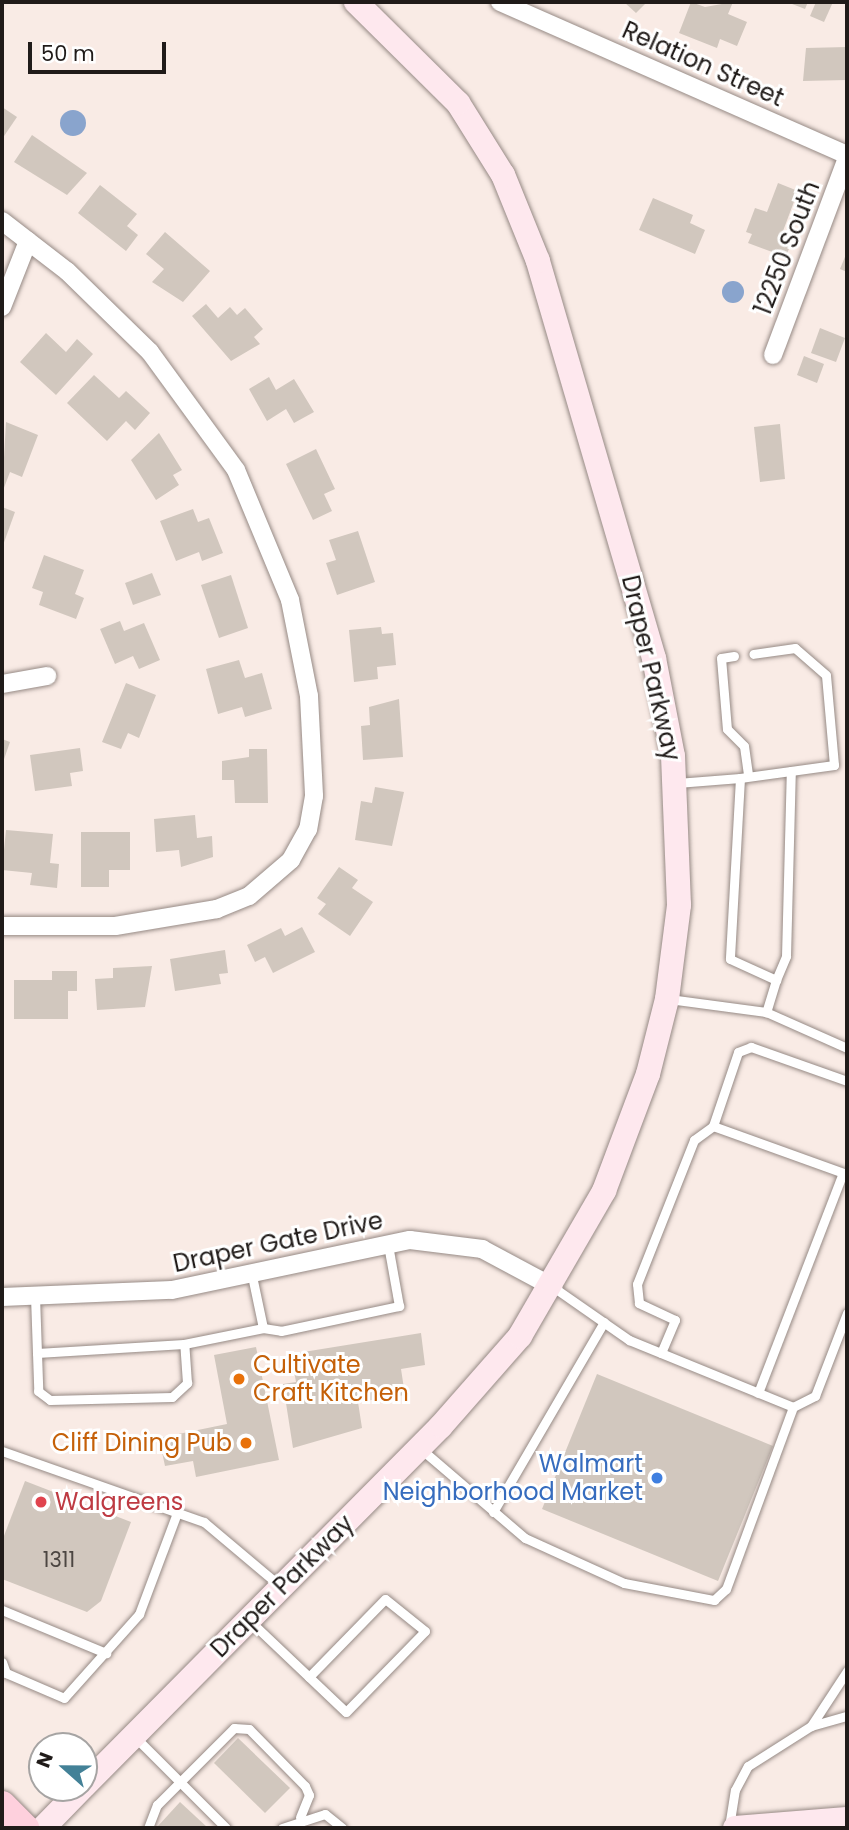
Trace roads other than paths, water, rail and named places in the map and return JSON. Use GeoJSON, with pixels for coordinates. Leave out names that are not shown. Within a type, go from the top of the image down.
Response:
{"type":"FeatureCollection","features":[{"type":"Feature","properties":{"kind":"main road","name":"Draper Parkway"},"geometry":{"type":"LineString","coordinates":[[98,1772],[420,1448],[520,1336],[553,1287],[626,1138],[667,999],[679,905],[675,783],[654,658],[521,216],[457,103],[356,2]]}},
{"type":"Feature","properties":{"kind":"main road","name":"Draper Parkway"},"geometry":{"type":"LineString","coordinates":[[43,1828],[68,1802]]}},
{"type":"Feature","properties":{"kind":"main road"},"geometry":{"type":"LineString","coordinates":[[2,1805],[25,1828]]}},
{"type":"Feature","properties":{"kind":"main road"},"geometry":{"type":"LineString","coordinates":[[735,1828],[847,1819]]}},
{"type":"Feature","properties":{"kind":"street","name":"Relation Street"},"geometry":{"type":"LineString","coordinates":[[500,2],[847,156]]}},
{"type":"Feature","properties":{"kind":"street","name":"12250 South"},"geometry":{"type":"LineString","coordinates":[[774,355],[847,156]]}},
{"type":"Feature","properties":{"kind":"street"},"geometry":{"type":"LineString","coordinates":[[2,221],[113,312],[182,390],[257,512],[293,612],[314,746],[312,807],[291,860],[248,896],[217,909],[115,926],[2,926]]}},
{"type":"Feature","properties":{"kind":"street"},"geometry":{"type":"LineString","coordinates":[[2,307],[28,241]]}},
{"type":"Feature","properties":{"kind":"street"},"geometry":{"type":"LineString","coordinates":[[2,684],[47,676]]}},
{"type":"Feature","properties":{"kind":"street","name":"Draper Gate Drive"},"geometry":{"type":"LineString","coordinates":[[2,1297],[172,1290],[252,1276],[388,1245],[447,1240],[505,1259],[553,1287]]}},
{"type":"Feature","properties":{"kind":"lane"},"geometry":{"type":"LineString","coordinates":[[675,783],[834,765],[826,675],[796,648],[753,654]]}},
{"type":"Feature","properties":{"kind":"lane"},"geometry":{"type":"LineString","coordinates":[[734,656],[721,658],[727,729],[744,746],[730,959],[776,980]]}},
{"type":"Feature","properties":{"kind":"lane"},"geometry":{"type":"LineString","coordinates":[[766,1012],[786,956],[791,771]]}},
{"type":"Feature","properties":{"kind":"lane"},"geometry":{"type":"LineString","coordinates":[[667,999],[766,1012],[847,1048]]}},
{"type":"Feature","properties":{"kind":"lane"},"geometry":{"type":"LineString","coordinates":[[661,1353],[675,1320],[639,1303],[637,1284],[694,1140],[713,1126],[738,1052],[751,1047],[847,1082]]}},
{"type":"Feature","properties":{"kind":"lane"},"geometry":{"type":"LineString","coordinates":[[713,1126],[845,1175],[758,1393]]}},
{"type":"Feature","properties":{"kind":"lane"},"geometry":{"type":"LineString","coordinates":[[37,1353],[184,1344],[263,1328],[281,1331],[399,1306],[388,1245]]}},
{"type":"Feature","properties":{"kind":"lane"},"geometry":{"type":"LineString","coordinates":[[252,1276],[263,1328]]}},
{"type":"Feature","properties":{"kind":"lane"},"geometry":{"type":"LineString","coordinates":[[553,1287],[604,1322],[661,1353],[793,1407]]}},
{"type":"Feature","properties":{"kind":"lane"},"geometry":{"type":"LineString","coordinates":[[35,1296],[38,1391],[50,1400],[172,1397],[187,1383],[184,1344]]}},
{"type":"Feature","properties":{"kind":"lane"},"geometry":{"type":"LineString","coordinates":[[420,1448],[525,1538],[624,1583],[714,1600],[726,1588],[793,1407],[815,1396],[847,1313]]}},
{"type":"Feature","properties":{"kind":"lane"},"geometry":{"type":"LineString","coordinates":[[493,1512],[604,1322]]}},
{"type":"Feature","properties":{"kind":"lane"},"geometry":{"type":"LineString","coordinates":[[2,1451],[177,1513],[222,1534],[282,1587]]}},
{"type":"Feature","properties":{"kind":"lane"},"geometry":{"type":"LineString","coordinates":[[2,1662],[6,1673],[64,1698],[139,1614],[177,1513]]}},
{"type":"Feature","properties":{"kind":"lane"},"geometry":{"type":"LineString","coordinates":[[248,1620],[346,1712],[425,1631],[385,1599],[309,1677]]}},
{"type":"Feature","properties":{"kind":"lane"},"geometry":{"type":"LineString","coordinates":[[2,1610],[106,1653]]}},
{"type":"Feature","properties":{"kind":"lane"},"geometry":{"type":"LineString","coordinates":[[811,1726],[847,1671]]}},
{"type":"Feature","properties":{"kind":"lane"},"geometry":{"type":"LineString","coordinates":[[729,1828],[735,1790],[748,1766],[811,1726],[847,1716]]}},
{"type":"Feature","properties":{"kind":"lane"},"geometry":{"type":"LineString","coordinates":[[148,1828],[157,1805],[181,1783],[223,1735],[249,1730],[305,1786],[309,1795],[300,1817]]}},
{"type":"Feature","properties":{"kind":"lane"},"geometry":{"type":"LineString","coordinates":[[134,1735],[226,1828]]}},
{"type":"Feature","properties":{"kind":"lane"},"geometry":{"type":"LineString","coordinates":[[282,1828],[300,1817],[325,1814],[342,1828]]}},
{"type":"Feature","properties":{"kind":"water"},"geometry":{"type":"Polygon","coordinates":[[[73,110],[82,114],[86,123],[82,132],[73,136],[64,132],[60,123],[64,114],[73,110]]]}},
{"type":"Feature","properties":{"kind":"water"},"geometry":{"type":"Polygon","coordinates":[[[729,281],[737,281],[744,288],[744,296],[737,303],[729,303],[722,296],[722,288],[729,281]]]}},
{"type":"Feature","properties":{"kind":"place","name":"Cultivate Craft Kitchen"},"geometry":{"type":"Point","coordinates":[239,1379]}},
{"type":"Feature","properties":{"kind":"place","name":"Cliff Dining Pub"},"geometry":{"type":"Point","coordinates":[246,1443]}},
{"type":"Feature","properties":{"kind":"place","name":"Walmart Neighborhood Market"},"geometry":{"type":"Point","coordinates":[657,1478]}},
{"type":"Feature","properties":{"kind":"place","name":"Walgreens"},"geometry":{"type":"Point","coordinates":[41,1502]}}]}
